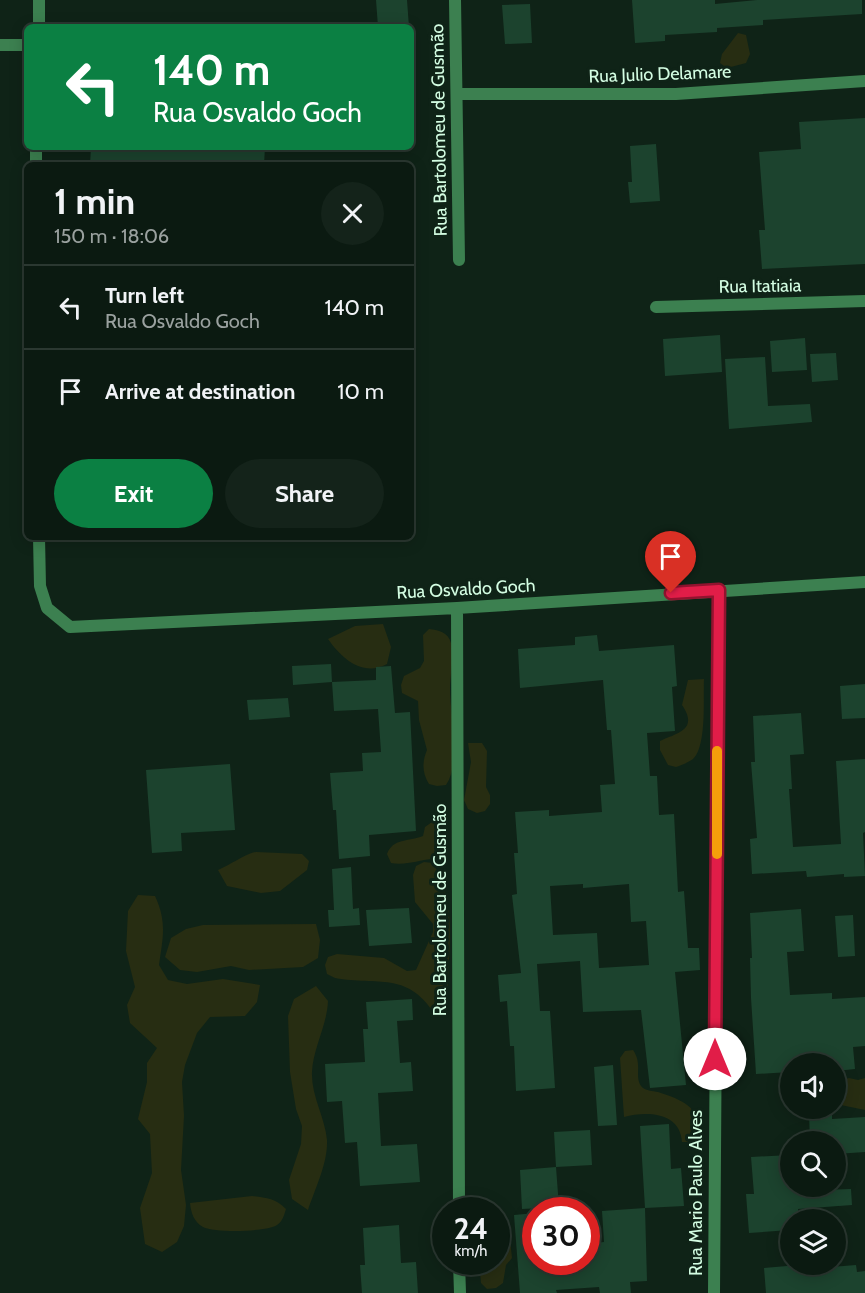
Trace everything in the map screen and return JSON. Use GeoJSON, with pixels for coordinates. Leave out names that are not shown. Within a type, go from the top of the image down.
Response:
{"type":"FeatureCollection","features":[{"type":"Feature","properties":{"kind":"street"},"geometry":{"type":"LineString","coordinates":[[39,0],[39,24]]}},
{"type":"Feature","properties":{"kind":"street","name":"Rua Bartolomeu de Gusmão"},"geometry":{"type":"LineString","coordinates":[[455,0],[459,260]]}},
{"type":"Feature","properties":{"kind":"street"},"geometry":{"type":"LineString","coordinates":[[0,45],[24,45]]}},
{"type":"Feature","properties":{"kind":"street","name":"Rua Julio Delamare"},"geometry":{"type":"LineString","coordinates":[[456,94],[676,94],[865,81]]}},
{"type":"Feature","properties":{"kind":"street","name":"Rua Itatiaia"},"geometry":{"type":"LineString","coordinates":[[656,307],[865,301]]}},
{"type":"Feature","properties":{"kind":"street","name":"Rua Osvaldo Goch"},"geometry":{"type":"LineString","coordinates":[[39,540],[40,586],[47,608],[70,627],[457,609],[865,582]]}},
{"type":"Feature","properties":{"kind":"street","name":"Rua Mario Paulo Alves"},"geometry":{"type":"LineString","coordinates":[[714,1293],[719,590]]}},
{"type":"Feature","properties":{"kind":"street","name":"Rua Bartolomeu de Gusmão"},"geometry":{"type":"LineString","coordinates":[[457,609],[459,1197]]}},
{"type":"Feature","properties":{"kind":"street"},"geometry":{"type":"LineString","coordinates":[[459,1275],[459,1293]]}},
{"type":"Feature","properties":{"kind":"green space"},"geometry":{"type":"Polygon","coordinates":[[[738,33],[746,35],[750,54],[746,63],[727,68],[720,63],[722,54],[738,33]]]}},
{"type":"Feature","properties":{"kind":"green space"},"geometry":{"type":"Polygon","coordinates":[[[383,624],[391,647],[387,664],[378,667],[361,667],[354,664],[346,659],[328,639],[355,626],[383,624]]]}},
{"type":"Feature","properties":{"kind":"green space"},"geometry":{"type":"Polygon","coordinates":[[[429,629],[448,636],[453,654],[450,689],[454,738],[453,764],[446,785],[437,786],[429,784],[424,772],[427,750],[419,720],[418,701],[402,693],[401,685],[404,676],[420,668],[424,661],[423,635],[429,629]]]}},
{"type":"Feature","properties":{"kind":"green space"},"geometry":{"type":"Polygon","coordinates":[[[704,679],[702,733],[697,753],[693,759],[676,767],[668,765],[660,750],[660,741],[679,733],[687,725],[687,713],[682,705],[688,680],[704,679]]]}},
{"type":"Feature","properties":{"kind":"green space"},"geometry":{"type":"Polygon","coordinates":[[[468,743],[482,743],[487,751],[486,787],[490,795],[490,804],[485,811],[477,813],[468,809],[464,800],[471,762],[468,743]]]}},
{"type":"Feature","properties":{"kind":"green space"},"geometry":{"type":"Polygon","coordinates":[[[432,822],[444,829],[447,837],[448,851],[442,858],[391,863],[387,854],[393,845],[423,836],[425,827],[432,822]]]}},
{"type":"Feature","properties":{"kind":"green space"},"geometry":{"type":"Polygon","coordinates":[[[256,852],[302,854],[309,861],[307,870],[280,891],[261,893],[227,886],[218,870],[256,852]]]}},
{"type":"Feature","properties":{"kind":"green space"},"geometry":{"type":"Polygon","coordinates":[[[424,862],[433,863],[441,880],[449,915],[448,1005],[443,1013],[434,1013],[424,1000],[402,986],[335,978],[327,974],[325,965],[328,957],[337,954],[384,958],[407,971],[416,970],[433,932],[433,924],[415,902],[413,875],[416,866],[424,862]]]}},
{"type":"Feature","properties":{"kind":"green space"},"geometry":{"type":"Polygon","coordinates":[[[138,895],[155,896],[159,905],[163,930],[159,965],[168,980],[187,984],[223,979],[260,985],[257,1002],[245,1016],[210,1017],[197,1033],[185,1065],[182,1082],[184,1116],[181,1170],[186,1205],[184,1226],[177,1242],[162,1252],[145,1244],[140,1208],[152,1173],[150,1134],[138,1119],[147,1082],[147,1063],[157,1048],[130,1023],[127,1005],[135,987],[126,951],[128,911],[138,895]]]}},
{"type":"Feature","properties":{"kind":"green space"},"geometry":{"type":"Polygon","coordinates":[[[316,924],[320,940],[318,958],[303,967],[249,970],[231,966],[197,972],[180,970],[165,957],[171,938],[186,929],[203,925],[316,924]]]}},
{"type":"Feature","properties":{"kind":"green space"},"geometry":{"type":"Polygon","coordinates":[[[316,986],[328,1001],[312,1072],[314,1090],[326,1131],[327,1149],[308,1210],[292,1199],[289,1180],[301,1144],[302,1126],[296,1109],[290,1072],[288,1016],[294,999],[316,986]]]}},
{"type":"Feature","properties":{"kind":"green space"},"geometry":{"type":"Polygon","coordinates":[[[633,1050],[636,1055],[641,1086],[685,1103],[696,1115],[698,1123],[691,1142],[682,1142],[680,1132],[675,1125],[669,1119],[661,1116],[642,1114],[624,1117],[620,1058],[625,1051],[633,1050]]]}},
{"type":"Feature","properties":{"kind":"green space"},"geometry":{"type":"Polygon","coordinates":[[[865,1078],[865,1110],[846,1106],[846,1079],[865,1078]]]}},
{"type":"Feature","properties":{"kind":"green space"},"geometry":{"type":"Polygon","coordinates":[[[252,1196],[274,1201],[286,1209],[277,1225],[252,1230],[209,1229],[197,1223],[191,1210],[190,1203],[252,1196]]]}},
{"type":"Feature","properties":{"kind":"green space"},"geometry":{"type":"Polygon","coordinates":[[[480,1275],[504,1275],[503,1283],[496,1288],[487,1289],[481,1283],[480,1275]]]}},
{"type":"Feature","properties":{"kind":"building"},"geometry":{"type":"Polygon","coordinates":[[[376,0],[407,0],[409,24],[378,24],[376,0]]]}},
{"type":"Feature","properties":{"kind":"building"},"geometry":{"type":"Polygon","coordinates":[[[632,0],[715,0],[715,4],[757,0],[862,0],[862,14],[763,20],[763,25],[717,28],[717,32],[665,35],[665,41],[635,43],[632,0]]]}},
{"type":"Feature","properties":{"kind":"building"},"geometry":{"type":"Polygon","coordinates":[[[530,4],[532,43],[505,44],[502,5],[530,4]]]}},
{"type":"Feature","properties":{"kind":"building"},"geometry":{"type":"Polygon","coordinates":[[[865,118],[865,264],[762,269],[759,230],[765,230],[759,152],[801,149],[799,122],[865,118]]]}},
{"type":"Feature","properties":{"kind":"building"},"geometry":{"type":"Polygon","coordinates":[[[656,144],[660,201],[630,203],[628,182],[632,182],[630,146],[656,144]]]}},
{"type":"Feature","properties":{"kind":"building"},"geometry":{"type":"Polygon","coordinates":[[[91,150],[265,150],[264,162],[90,162],[91,150]]]}},
{"type":"Feature","properties":{"kind":"building"},"geometry":{"type":"Polygon","coordinates":[[[720,335],[722,372],[665,376],[663,339],[720,335]]]}},
{"type":"Feature","properties":{"kind":"building"},"geometry":{"type":"Polygon","coordinates":[[[805,338],[807,370],[772,372],[770,341],[805,338]]]}},
{"type":"Feature","properties":{"kind":"building"},"geometry":{"type":"Polygon","coordinates":[[[836,353],[838,380],[812,382],[810,354],[836,353]]]}},
{"type":"Feature","properties":{"kind":"building"},"geometry":{"type":"Polygon","coordinates":[[[765,357],[768,406],[810,404],[812,422],[729,429],[725,359],[765,357]]]}},
{"type":"Feature","properties":{"kind":"building"},"geometry":{"type":"Polygon","coordinates":[[[597,635],[599,651],[674,645],[677,686],[672,687],[675,731],[647,733],[650,776],[657,776],[659,815],[674,814],[678,892],[684,891],[688,948],[699,948],[700,970],[675,972],[686,1085],[650,1088],[641,1010],[583,1012],[580,961],[537,964],[540,1011],[550,1011],[555,1088],[516,1091],[514,1046],[510,1046],[507,1001],[500,1002],[498,975],[521,973],[512,895],[517,894],[514,853],[518,853],[515,812],[549,810],[549,816],[602,812],[600,785],[615,784],[611,730],[607,730],[603,680],[520,688],[518,649],[575,645],[575,637],[597,635]],[[583,884],[550,886],[553,935],[597,933],[599,968],[649,965],[646,921],[631,922],[629,884],[583,888],[583,884]]]}},
{"type":"Feature","properties":{"kind":"building"},"geometry":{"type":"Polygon","coordinates":[[[331,664],[332,682],[293,685],[292,666],[331,664]]]}},
{"type":"Feature","properties":{"kind":"building"},"geometry":{"type":"Polygon","coordinates":[[[391,666],[395,713],[410,712],[416,831],[369,835],[370,856],[339,859],[336,810],[333,810],[330,773],[363,771],[362,753],[381,752],[378,709],[334,711],[332,682],[376,680],[376,667],[391,666]]]}},
{"type":"Feature","properties":{"kind":"building"},"geometry":{"type":"Polygon","coordinates":[[[865,684],[865,718],[842,719],[840,686],[865,684]]]}},
{"type":"Feature","properties":{"kind":"building"},"geometry":{"type":"Polygon","coordinates":[[[288,698],[290,717],[249,720],[247,700],[288,698]]]}},
{"type":"Feature","properties":{"kind":"building"},"geometry":{"type":"Polygon","coordinates":[[[801,713],[804,754],[790,755],[792,789],[789,789],[793,847],[841,844],[836,761],[865,759],[865,832],[863,833],[865,876],[844,877],[844,874],[807,877],[806,871],[752,874],[750,839],[757,838],[751,762],[755,762],[753,716],[801,713]]]}},
{"type":"Feature","properties":{"kind":"building"},"geometry":{"type":"Polygon","coordinates":[[[230,764],[235,830],[181,833],[182,851],[152,853],[146,770],[230,764]]]}},
{"type":"Feature","properties":{"kind":"building"},"geometry":{"type":"Polygon","coordinates":[[[351,867],[353,909],[359,908],[360,925],[329,927],[328,910],[334,910],[332,869],[351,867]]]}},
{"type":"Feature","properties":{"kind":"building"},"geometry":{"type":"Polygon","coordinates":[[[409,908],[412,943],[369,946],[366,910],[409,908]]]}},
{"type":"Feature","properties":{"kind":"building"},"geometry":{"type":"Polygon","coordinates":[[[801,909],[804,951],[787,952],[790,995],[832,993],[832,999],[865,997],[865,1046],[853,1047],[855,1069],[846,1070],[846,1053],[780,1053],[780,1073],[756,1074],[751,998],[750,913],[801,909]]]}},
{"type":"Feature","properties":{"kind":"building"},"geometry":{"type":"Polygon","coordinates":[[[853,915],[855,956],[838,957],[835,916],[853,915]]]}},
{"type":"Feature","properties":{"kind":"building"},"geometry":{"type":"Polygon","coordinates":[[[412,999],[413,1020],[397,1021],[400,1063],[411,1062],[413,1091],[378,1093],[381,1146],[417,1144],[420,1182],[360,1186],[357,1142],[345,1143],[342,1101],[327,1102],[325,1064],[365,1062],[363,1029],[368,1029],[366,1002],[412,999]]]}},
{"type":"Feature","properties":{"kind":"building"},"geometry":{"type":"Polygon","coordinates":[[[613,1065],[617,1125],[598,1126],[594,1067],[613,1065]]]}},
{"type":"Feature","properties":{"kind":"building"},"geometry":{"type":"Polygon","coordinates":[[[865,1117],[865,1152],[846,1153],[846,1131],[810,1131],[809,1119],[865,1117]]]}},
{"type":"Feature","properties":{"kind":"building"},"geometry":{"type":"Polygon","coordinates":[[[669,1124],[671,1169],[681,1168],[684,1206],[645,1208],[640,1126],[669,1124]]]}},
{"type":"Feature","properties":{"kind":"building"},"geometry":{"type":"Polygon","coordinates":[[[590,1130],[592,1165],[556,1167],[554,1132],[590,1130]]]}},
{"type":"Feature","properties":{"kind":"building"},"geometry":{"type":"Polygon","coordinates":[[[780,1156],[780,1197],[846,1197],[846,1189],[851,1189],[852,1205],[780,1209],[780,1231],[749,1233],[746,1194],[754,1194],[751,1157],[780,1156]]]}},
{"type":"Feature","properties":{"kind":"building"},"geometry":{"type":"Polygon","coordinates":[[[556,1167],[558,1197],[522,1197],[522,1209],[520,1170],[556,1167]]]}},
{"type":"Feature","properties":{"kind":"building"},"geometry":{"type":"Polygon","coordinates":[[[645,1208],[647,1281],[630,1282],[631,1293],[600,1293],[599,1287],[556,1290],[557,1293],[520,1293],[514,1215],[522,1214],[522,1275],[600,1275],[600,1242],[604,1242],[602,1211],[645,1208]]]}},
{"type":"Feature","properties":{"kind":"building"},"geometry":{"type":"Polygon","coordinates":[[[399,1225],[401,1263],[416,1262],[418,1293],[362,1293],[360,1265],[365,1265],[363,1228],[399,1225]]]}},
{"type":"Feature","properties":{"kind":"building"},"geometry":{"type":"Polygon","coordinates":[[[856,1265],[857,1272],[865,1271],[865,1293],[766,1293],[764,1268],[780,1267],[780,1275],[846,1275],[846,1266],[856,1265]]]}},
{"type":"Feature","properties":{"kind":"slow traffic"},"geometry":{"type":"LineString","coordinates":[[717,751],[717,854]]}},
{"type":"Feature","properties":{"kind":"route"},"geometry":{"type":"LineString","coordinates":[[671,593],[719,590],[715,1059]]}}]}
